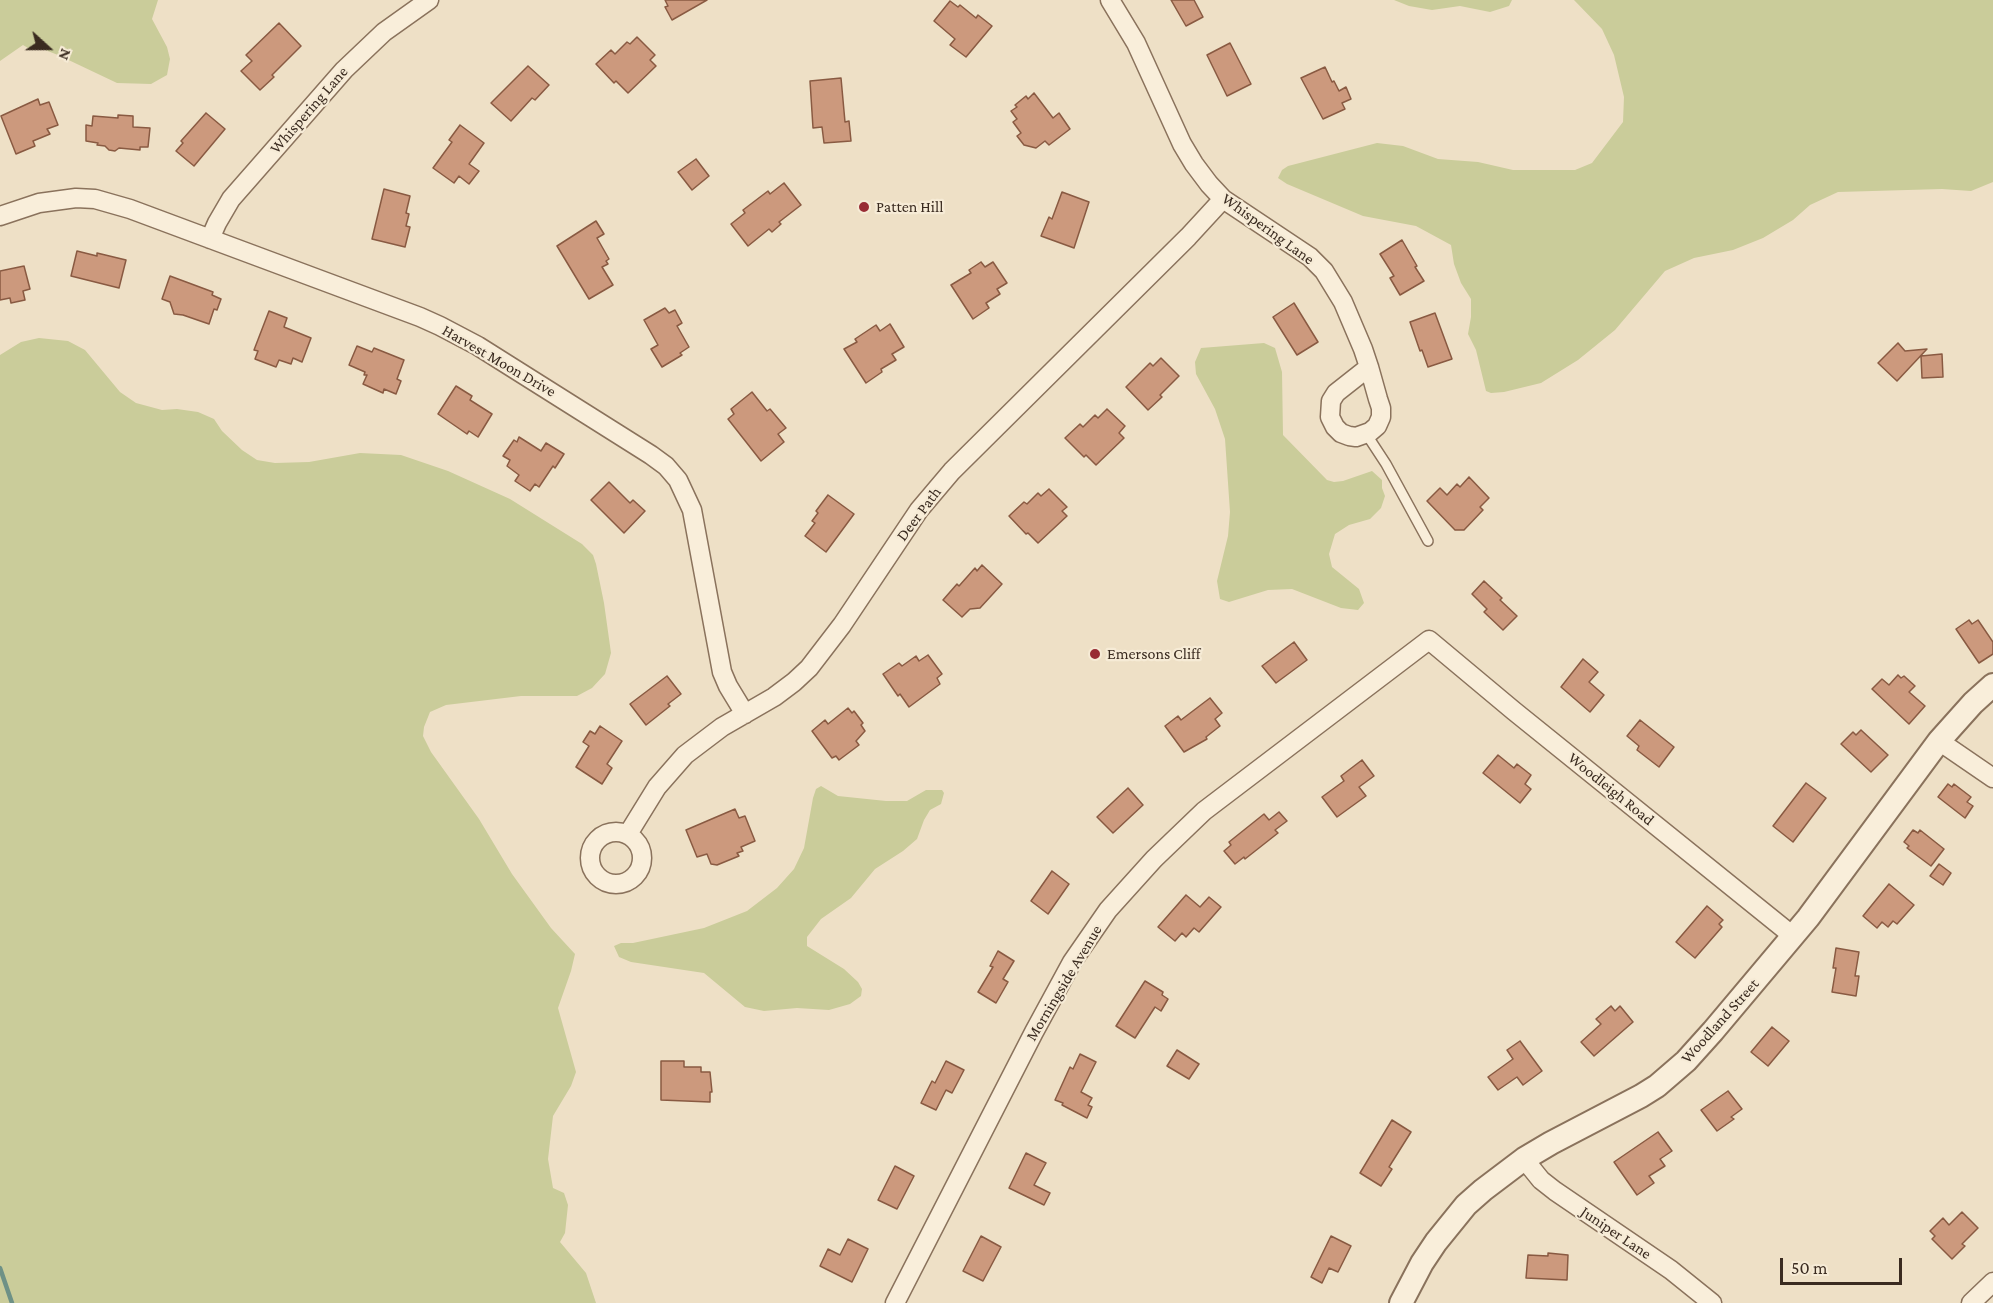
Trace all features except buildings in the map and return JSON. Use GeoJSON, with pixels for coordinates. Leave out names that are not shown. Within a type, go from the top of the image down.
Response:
{"type":"FeatureCollection","features":[{"type":"Feature","properties":{"kind":"street","name":"Whispering Lane"},"geometry":{"type":"LineString","coordinates":[[210,239],[231,199],[344,70],[384,32],[429,0]]}},
{"type":"Feature","properties":{"kind":"street","name":"Whispering Lane"},"geometry":{"type":"LineString","coordinates":[[1110,0],[1136,43],[1182,144],[1209,184],[1223,199],[1310,257],[1335,287],[1354,323],[1378,399],[1381,417],[1377,426],[1367,435]]}},
{"type":"Feature","properties":{"kind":"street","name":"Harvest Moon Drive"},"geometry":{"type":"LineString","coordinates":[[0,216],[39,202],[76,198],[94,199],[130,209],[420,317],[459,336],[635,444],[666,466],[678,480],[692,510],[722,672],[745,714]]}},
{"type":"Feature","properties":{"kind":"street","name":"Deer Path"},"geometry":{"type":"LineString","coordinates":[[628,834],[657,787],[685,754],[722,727],[774,697],[809,668],[836,633],[919,510],[952,471],[1188,237],[1223,199]]}},
{"type":"Feature","properties":{"kind":"street"},"geometry":{"type":"LineString","coordinates":[[1367,435],[1356,437],[1341,433],[1335,427],[1329,410],[1336,393],[1369,367]]}},
{"type":"Feature","properties":{"kind":"street","name":"Woodleigh Road"},"geometry":{"type":"LineString","coordinates":[[1429,640],[1793,936]]}},
{"type":"Feature","properties":{"kind":"street","name":"Morningside Avenue"},"geometry":{"type":"LineString","coordinates":[[895,1303],[1034,1032],[1072,962],[1108,910],[1154,859],[1204,811],[1429,640]]}},
{"type":"Feature","properties":{"kind":"street","name":"Woodland Street"},"geometry":{"type":"LineString","coordinates":[[1401,1303],[1422,1263],[1451,1223],[1483,1190],[1524,1159],[1641,1096],[1673,1073],[1700,1047],[1793,936],[1940,741],[1973,703],[1993,685]]}},
{"type":"Feature","properties":{"kind":"street"},"geometry":{"type":"LineString","coordinates":[[1940,741],[1993,778]]}},
{"type":"Feature","properties":{"kind":"street","name":"Juniper Lane"},"geometry":{"type":"LineString","coordinates":[[1524,1159],[1541,1180],[1555,1191],[1656,1259],[1712,1303]]}},
{"type":"Feature","properties":{"kind":"street"},"geometry":{"type":"LineString","coordinates":[[1971,1303],[1993,1282]]}},
{"type":"Feature","properties":{"kind":"lane"},"geometry":{"type":"LineString","coordinates":[[1367,435],[1386,464],[1428,541]]}},
{"type":"Feature","properties":{"kind":"green space"},"geometry":{"type":"Polygon","coordinates":[[[0,0],[158,0],[152,19],[167,47],[170,59],[167,75],[151,84],[117,83],[58,55],[23,45],[0,61],[0,0]]]}},
{"type":"Feature","properties":{"kind":"green space"},"geometry":{"type":"Polygon","coordinates":[[[1394,0],[1512,0],[1509,6],[1490,12],[1460,6],[1432,10],[1409,6],[1394,0]]]}},
{"type":"Feature","properties":{"kind":"green space"},"geometry":{"type":"Polygon","coordinates":[[[1574,0],[1993,0],[1993,182],[1971,191],[1942,189],[1838,192],[1810,205],[1793,220],[1763,238],[1733,250],[1694,258],[1665,271],[1615,330],[1578,360],[1541,383],[1504,392],[1486,391],[1476,350],[1468,334],[1471,299],[1461,283],[1454,264],[1451,245],[1416,226],[1363,216],[1287,184],[1278,178],[1282,170],[1288,166],[1377,143],[1403,146],[1438,159],[1478,162],[1513,170],[1575,170],[1592,163],[1623,122],[1624,97],[1614,55],[1602,29],[1574,0]]]}},
{"type":"Feature","properties":{"kind":"green space"},"geometry":{"type":"Polygon","coordinates":[[[39,338],[68,341],[85,350],[120,392],[136,403],[162,410],[177,409],[198,412],[214,419],[222,431],[242,450],[257,460],[275,463],[309,462],[360,453],[401,455],[448,471],[510,499],[582,544],[593,555],[604,603],[611,653],[605,674],[592,688],[577,696],[521,696],[446,705],[430,712],[423,736],[431,752],[479,819],[512,874],[551,928],[575,954],[558,1008],[576,1072],[571,1086],[553,1116],[548,1159],[553,1188],[564,1193],[568,1205],[565,1233],[560,1242],[586,1273],[596,1303],[0,1303],[0,355],[21,342],[39,338]]]}},
{"type":"Feature","properties":{"kind":"green space"},"geometry":{"type":"Polygon","coordinates":[[[1264,343],[1275,348],[1282,372],[1283,435],[1327,480],[1343,481],[1372,471],[1382,480],[1385,496],[1381,508],[1370,519],[1349,525],[1335,534],[1329,554],[1332,567],[1359,589],[1364,603],[1358,610],[1341,608],[1292,589],[1268,590],[1229,602],[1220,599],[1217,581],[1228,536],[1230,512],[1225,439],[1215,409],[1196,374],[1195,362],[1201,348],[1264,343]]]}},
{"type":"Feature","properties":{"kind":"green space"},"geometry":{"type":"Polygon","coordinates":[[[821,786],[838,796],[886,801],[907,801],[926,790],[942,790],[944,793],[941,804],[930,810],[924,820],[917,839],[875,869],[851,898],[821,919],[807,937],[807,946],[844,969],[858,982],[862,989],[861,996],[850,1004],[829,1010],[797,1008],[764,1011],[745,1007],[704,973],[631,962],[619,957],[614,946],[704,928],[747,911],[777,888],[794,869],[804,848],[813,798],[816,789],[821,786]]]}},
{"type":"Feature","properties":{"kind":"waterway"},"geometry":{"type":"LineString","coordinates":[[0,1268],[12,1303]]}},
{"type":"Feature","properties":{"kind":"place","name":"Patten Hill"},"geometry":{"type":"Point","coordinates":[864,207]}},
{"type":"Feature","properties":{"kind":"place","name":"Emersons Cliff"},"geometry":{"type":"Point","coordinates":[1095,654]}}]}
